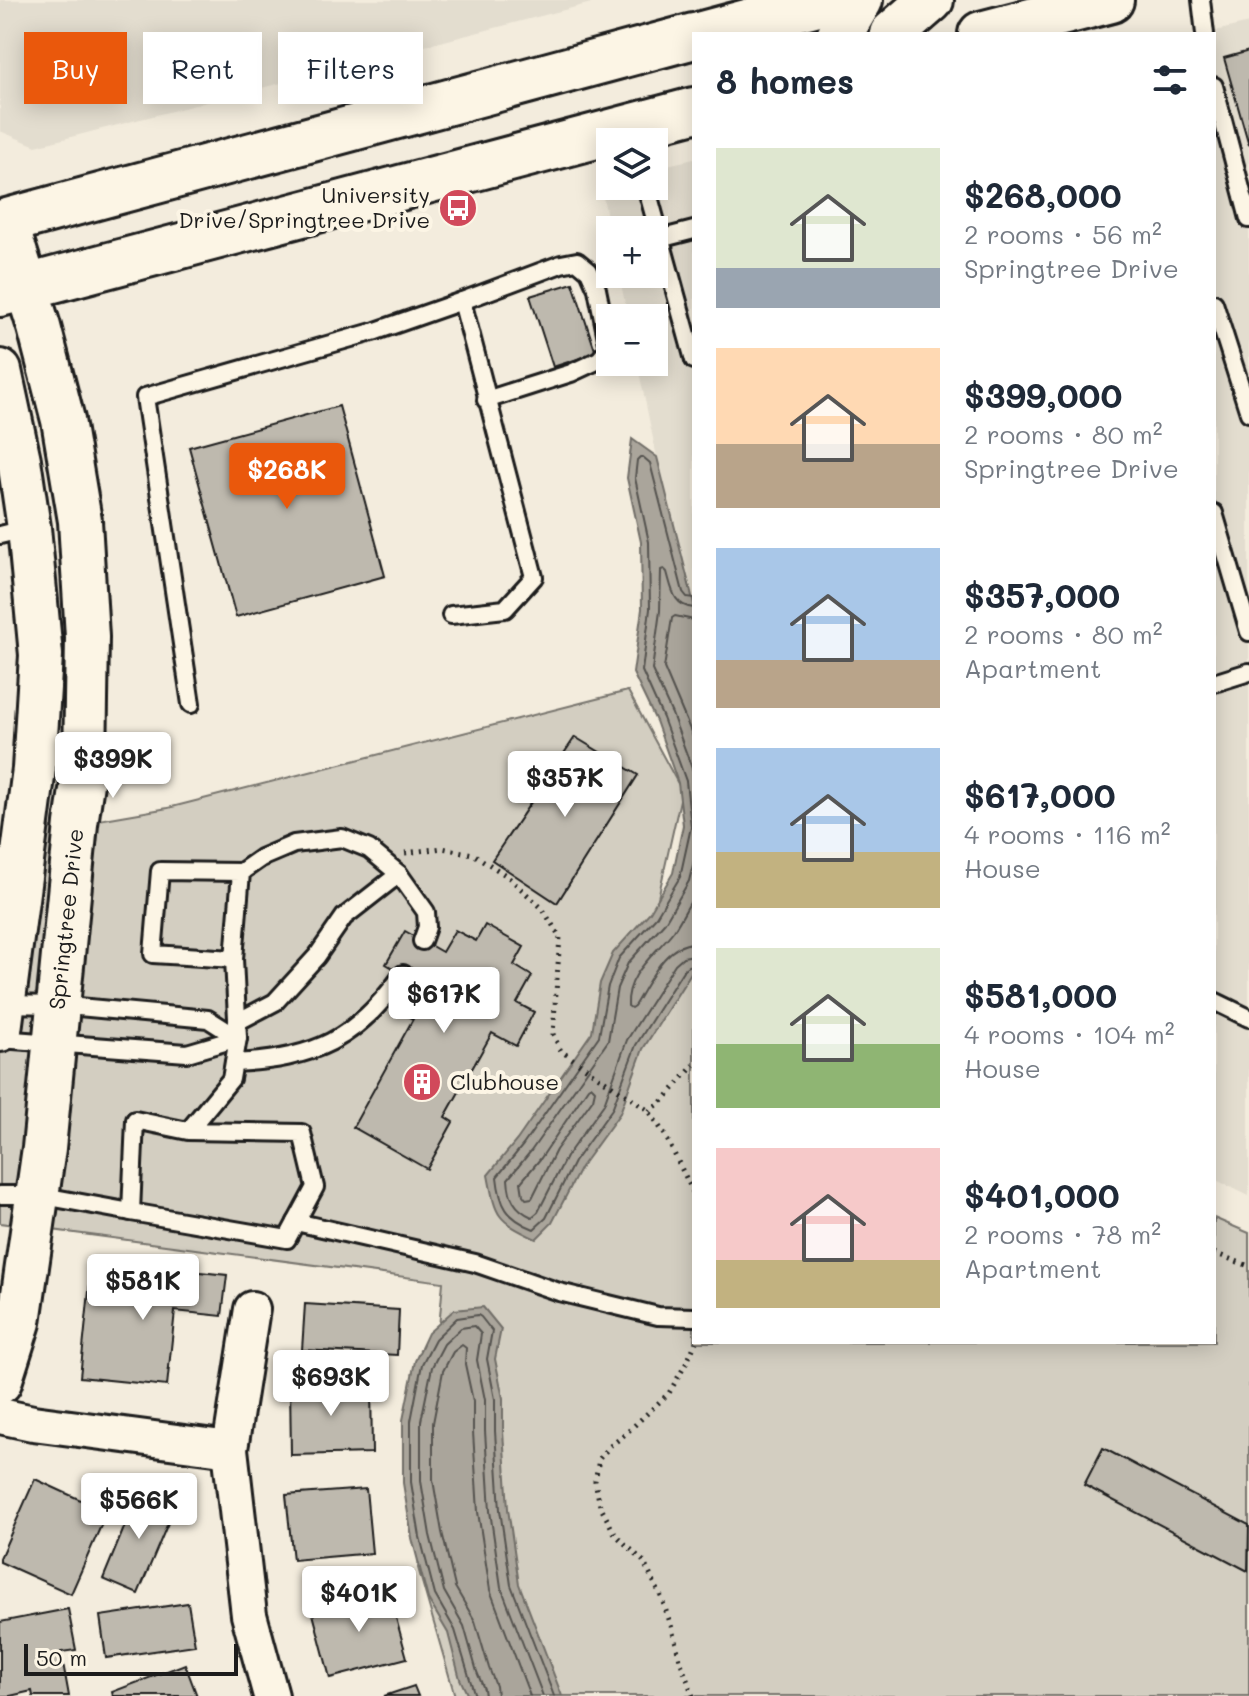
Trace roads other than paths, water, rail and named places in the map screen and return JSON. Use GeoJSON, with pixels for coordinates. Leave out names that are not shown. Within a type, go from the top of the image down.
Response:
{"type":"FeatureCollection","features":[{"type":"Feature","properties":{"kind":"main road"},"geometry":{"type":"LineString","coordinates":[[894,32],[931,0]]}},
{"type":"Feature","properties":{"kind":"main road"},"geometry":{"type":"LineString","coordinates":[[989,32],[1111,0]]}},
{"type":"Feature","properties":{"kind":"main road"},"geometry":{"type":"LineString","coordinates":[[712,32],[835,7]]}},
{"type":"Feature","properties":{"kind":"main road"},"geometry":{"type":"LineString","coordinates":[[2,217],[268,150],[692,37]]}},
{"type":"Feature","properties":{"kind":"main road"},"geometry":{"type":"LineString","coordinates":[[648,128],[692,111]]}},
{"type":"Feature","properties":{"kind":"main road"},"geometry":{"type":"LineString","coordinates":[[13,291],[596,143]]}},
{"type":"Feature","properties":{"kind":"street","name":"Springtree Drive"},"geometry":{"type":"LineString","coordinates":[[0,1382],[19,1322],[19,1195],[44,1148],[76,824],[85,763],[85,608],[80,521],[63,420],[39,327],[13,291],[2,217]]}},
{"type":"Feature","properties":{"kind":"street"},"geometry":{"type":"LineString","coordinates":[[0,371],[19,460],[14,531],[41,655],[34,769],[1,1024]]}},
{"type":"Feature","properties":{"kind":"street"},"geometry":{"type":"LineString","coordinates":[[252,1309],[230,1449],[249,1615],[271,1696]]}},
{"type":"Feature","properties":{"kind":"street"},"geometry":{"type":"LineString","coordinates":[[0,1416],[230,1449]]}},
{"type":"Feature","properties":{"kind":"lane"},"geometry":{"type":"LineString","coordinates":[[1201,0],[1205,32]]}},
{"type":"Feature","properties":{"kind":"lane"},"geometry":{"type":"LineString","coordinates":[[1216,94],[1249,219]]}},
{"type":"Feature","properties":{"kind":"lane"},"geometry":{"type":"LineString","coordinates":[[668,237],[692,231]]}},
{"type":"Feature","properties":{"kind":"lane"},"geometry":{"type":"LineString","coordinates":[[191,704],[145,397],[376,331],[561,264],[577,261],[589,271],[597,289],[609,348],[599,360],[571,373],[486,400]]}},
{"type":"Feature","properties":{"kind":"lane"},"geometry":{"type":"LineString","coordinates":[[668,270],[692,353]]}},
{"type":"Feature","properties":{"kind":"lane"},"geometry":{"type":"LineString","coordinates":[[451,615],[505,609],[534,577],[462,301]]}},
{"type":"Feature","properties":{"kind":"lane"},"geometry":{"type":"LineString","coordinates":[[1216,309],[1249,413]]}},
{"type":"Feature","properties":{"kind":"lane"},"geometry":{"type":"LineString","coordinates":[[1216,527],[1219,547],[1249,632]]}},
{"type":"Feature","properties":{"kind":"lane"},"geometry":{"type":"LineString","coordinates":[[1216,682],[1249,672]]}},
{"type":"Feature","properties":{"kind":"lane"},"geometry":{"type":"LineString","coordinates":[[234,959],[153,954],[160,871],[241,872],[261,858],[294,844],[342,838],[369,849],[393,869],[426,912],[427,927],[422,941]]}},
{"type":"Feature","properties":{"kind":"lane"},"geometry":{"type":"LineString","coordinates":[[1,1024],[56,1024],[187,1053],[237,1030],[275,1002],[317,956],[344,917],[393,869]]}},
{"type":"Feature","properties":{"kind":"lane"},"geometry":{"type":"LineString","coordinates":[[188,1131],[231,1079],[237,1030],[234,959],[241,872]]}},
{"type":"Feature","properties":{"kind":"lane"},"geometry":{"type":"LineString","coordinates":[[234,1063],[300,1055],[328,1043],[356,1028],[386,998],[403,974]]}},
{"type":"Feature","properties":{"kind":"lane"},"geometry":{"type":"LineString","coordinates":[[1216,1002],[1249,1018]]}},
{"type":"Feature","properties":{"kind":"lane"},"geometry":{"type":"LineString","coordinates":[[1,1024],[208,1019],[237,1030]]}},
{"type":"Feature","properties":{"kind":"lane"},"geometry":{"type":"LineString","coordinates":[[19,1195],[287,1239],[315,1187],[302,1133],[188,1131],[135,1120],[131,1212]]}},
{"type":"Feature","properties":{"kind":"lane"},"geometry":{"type":"LineString","coordinates":[[296,1222],[475,1263],[559,1292],[658,1316],[692,1317]]}},
{"type":"Feature","properties":{"kind":"water"},"geometry":{"type":"Polygon","coordinates":[[[632,439],[657,457],[692,596],[692,971],[643,1049],[620,1113],[581,1167],[552,1223],[536,1239],[500,1216],[488,1175],[517,1140],[592,1032],[600,983],[613,953],[650,912],[673,873],[683,825],[678,783],[656,721],[633,673],[642,609],[641,542],[627,478],[632,439]]]}},
{"type":"Feature","properties":{"kind":"water"},"geometry":{"type":"Polygon","coordinates":[[[483,1307],[501,1329],[495,1359],[503,1398],[508,1509],[519,1584],[562,1696],[468,1696],[460,1679],[448,1633],[428,1599],[412,1538],[403,1483],[403,1420],[415,1361],[428,1333],[454,1310],[483,1307]]]}},
{"type":"Feature","properties":{"kind":"place","name":"University Drive/Springtree Drive"},"geometry":{"type":"Point","coordinates":[458,208]}},
{"type":"Feature","properties":{"kind":"place","name":"Clubhouse"},"geometry":{"type":"Point","coordinates":[422,1082]}}]}
